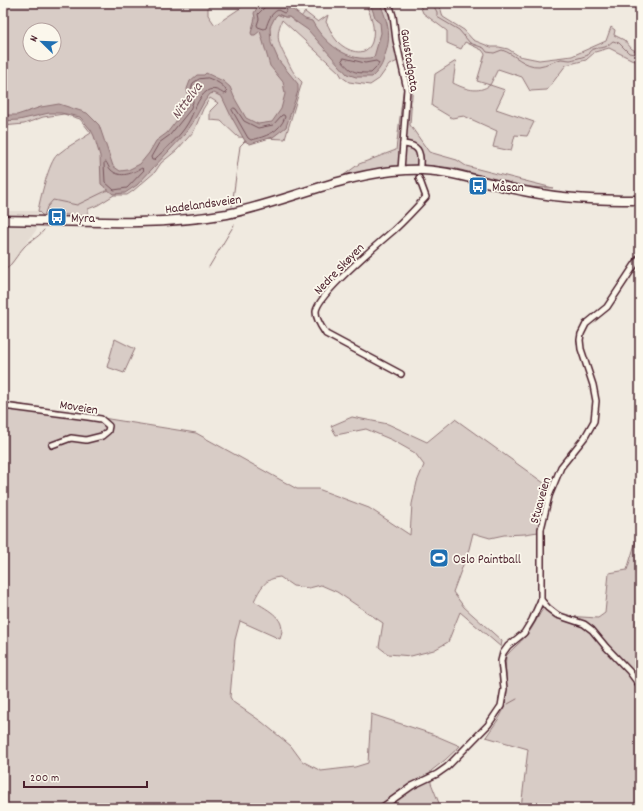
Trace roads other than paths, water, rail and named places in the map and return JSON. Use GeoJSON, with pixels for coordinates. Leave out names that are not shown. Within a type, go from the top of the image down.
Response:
{"type":"FeatureCollection","features":[{"type":"Feature","properties":{"kind":"highway","name":"Hadelandsveien"},"geometry":{"type":"LineString","coordinates":[[3,220],[136,222],[191,219],[250,208],[365,175],[401,170],[442,172],[513,189],[557,196],[593,199],[640,200]]}},
{"type":"Feature","properties":{"kind":"street","name":"Gaustadgata"},"geometry":{"type":"LineString","coordinates":[[389,3],[393,16],[396,40],[406,89],[401,170]]}},
{"type":"Feature","properties":{"kind":"street"},"geometry":{"type":"LineString","coordinates":[[403,144],[411,145],[418,150],[420,155],[420,165]]}},
{"type":"Feature","properties":{"kind":"street","name":"Nedre Skøyen"},"geometry":{"type":"LineString","coordinates":[[401,374],[326,334],[320,326],[316,312],[318,304],[347,273],[394,230],[426,197],[419,178]]}},
{"type":"Feature","properties":{"kind":"street","name":"Stuaveien"},"geometry":{"type":"LineString","coordinates":[[381,808],[412,786],[437,774],[447,767],[488,725],[498,711],[502,702],[504,689],[501,661],[503,653],[508,646],[524,633],[541,600],[541,536],[545,508],[559,470],[590,430],[596,412],[596,401],[593,385],[581,349],[581,334],[586,324],[607,307],[640,257]]}},
{"type":"Feature","properties":{"kind":"street","name":"Moveien"},"geometry":{"type":"LineString","coordinates":[[3,406],[88,416],[101,419],[109,426],[108,431],[102,436],[86,440],[71,438],[52,445]]}},
{"type":"Feature","properties":{"kind":"street"},"geometry":{"type":"LineString","coordinates":[[541,600],[557,615],[584,624],[592,630],[640,686]]}},
{"type":"Feature","properties":{"kind":"water","name":"Nittelva"},"geometry":{"type":"Polygon","coordinates":[[[263,3],[284,3],[305,19],[312,21],[323,36],[338,50],[355,57],[365,58],[374,57],[381,33],[380,23],[376,20],[370,3],[380,3],[387,23],[389,35],[382,65],[372,77],[356,77],[347,74],[308,30],[289,17],[278,14],[270,27],[271,43],[279,61],[298,84],[298,91],[286,127],[273,137],[250,144],[245,141],[222,97],[214,93],[210,94],[185,134],[137,185],[125,193],[113,194],[101,184],[100,156],[94,136],[80,117],[61,113],[49,113],[19,120],[3,121],[3,115],[17,115],[41,107],[59,104],[87,113],[99,125],[113,166],[120,171],[128,170],[140,164],[156,141],[167,133],[187,107],[189,101],[187,89],[190,81],[197,75],[204,75],[206,73],[223,81],[230,87],[246,118],[258,124],[272,122],[281,109],[285,94],[283,82],[270,66],[260,31],[255,35],[252,35],[251,33],[255,18],[254,13],[263,3]]]}},
{"type":"Feature","properties":{"kind":"waterway"},"geometry":{"type":"LineString","coordinates":[[432,3],[437,12],[437,17],[459,30],[470,43],[484,48],[487,52],[494,53],[502,50],[534,66],[539,66],[561,59],[570,60],[585,56],[588,55],[592,49],[605,47],[613,41],[619,43],[629,53],[640,55]]}},
{"type":"Feature","properties":{"kind":"waterway"},"geometry":{"type":"LineString","coordinates":[[232,206],[240,146],[245,141]]}},
{"type":"Feature","properties":{"kind":"waterway"},"geometry":{"type":"LineString","coordinates":[[44,216],[47,207],[53,200],[77,205],[108,190]]}},
{"type":"Feature","properties":{"kind":"waterway"},"geometry":{"type":"LineString","coordinates":[[209,267],[234,225]]}},
{"type":"Feature","properties":{"kind":"waterway"},"geometry":{"type":"LineString","coordinates":[[3,272],[21,250],[44,230]]}},
{"type":"Feature","properties":{"kind":"waterway"},"geometry":{"type":"LineString","coordinates":[[508,704],[517,699]]}},
{"type":"Feature","properties":{"kind":"waterway"},"geometry":{"type":"LineString","coordinates":[[496,719],[505,706]]}},
{"type":"Feature","properties":{"kind":"place","name":"Måsan"},"geometry":{"type":"Point","coordinates":[478,186]}},
{"type":"Feature","properties":{"kind":"place","name":"Myra"},"geometry":{"type":"Point","coordinates":[57,217]}},
{"type":"Feature","properties":{"kind":"place","name":"Oslo Paintball"},"geometry":{"type":"Point","coordinates":[439,558]}}]}
